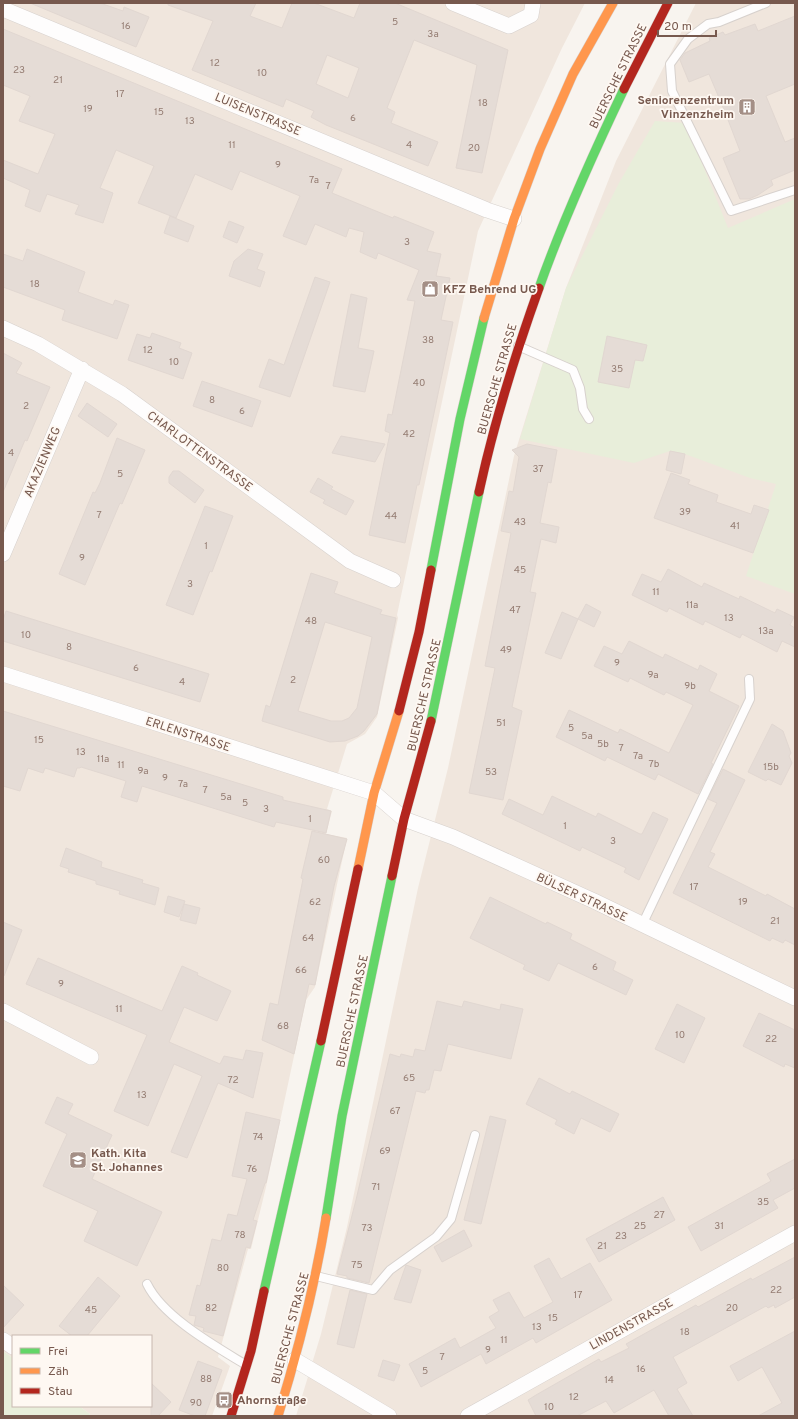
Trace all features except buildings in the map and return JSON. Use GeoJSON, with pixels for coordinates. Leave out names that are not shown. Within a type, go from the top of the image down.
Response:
{"type":"FeatureCollection","features":[{"type":"Feature","properties":{"kind":"main road","name":"BUERSCHE STRASSE"},"geometry":{"type":"LineString","coordinates":[[231,1416],[246,1365],[345,936],[374,793],[394,730],[419,632],[467,386],[486,310],[514,219],[540,150],[573,74],[613,3]]}},
{"type":"Feature","properties":{"kind":"main road","name":"BUERSCHE STRASSE"},"geometry":{"type":"LineString","coordinates":[[278,1416],[295,1360],[316,1276],[342,1116],[404,819],[427,740],[486,459],[518,346],[554,245],[595,150],[638,60],[668,3]]}},
{"type":"Feature","properties":{"kind":"street"},"geometry":{"type":"LineString","coordinates":[[452,3],[509,26],[532,9]]}},
{"type":"Feature","properties":{"kind":"street","name":"LUISENSTRASSE"},"geometry":{"type":"LineString","coordinates":[[3,9],[480,207],[514,219]]}},
{"type":"Feature","properties":{"kind":"street","name":"CHARLOTTENSTRASSE"},"geometry":{"type":"LineString","coordinates":[[3,328],[38,344],[82,369],[162,423],[350,561],[393,580]]}},
{"type":"Feature","properties":{"kind":"street","name":"AKAZIENWEG"},"geometry":{"type":"LineString","coordinates":[[3,554],[82,369]]}},
{"type":"Feature","properties":{"kind":"street","name":"ERLENSTRASSE"},"geometry":{"type":"LineString","coordinates":[[3,674],[374,793]]}},
{"type":"Feature","properties":{"kind":"street","name":"BÜLSER STRASSE"},"geometry":{"type":"LineString","coordinates":[[374,793],[404,819],[453,837],[642,924],[795,998]]}},
{"type":"Feature","properties":{"kind":"street"},"geometry":{"type":"LineString","coordinates":[[3,1011],[91,1057]]}},
{"type":"Feature","properties":{"kind":"street","name":"LINDENSTRASSE"},"geometry":{"type":"LineString","coordinates":[[468,1416],[795,1233]]}},
{"type":"Feature","properties":{"kind":"street"},"geometry":{"type":"LineString","coordinates":[[3,1340],[12,1347]]}},
{"type":"Feature","properties":{"kind":"street"},"geometry":{"type":"LineString","coordinates":[[295,1360],[389,1416]]}},
{"type":"Feature","properties":{"kind":"lane"},"geometry":{"type":"LineString","coordinates":[[766,3],[719,22],[708,24],[688,39],[670,64],[672,91],[731,211],[795,190]]}},
{"type":"Feature","properties":{"kind":"lane"},"geometry":{"type":"LineString","coordinates":[[518,346],[573,370],[580,388],[582,409],[589,419]]}},
{"type":"Feature","properties":{"kind":"lane"},"geometry":{"type":"LineString","coordinates":[[642,924],[750,700],[749,679]]}},
{"type":"Feature","properties":{"kind":"lane"},"geometry":{"type":"LineString","coordinates":[[316,1276],[373,1290],[390,1270],[436,1237],[451,1219],[475,1135]]}},
{"type":"Feature","properties":{"kind":"lane"},"geometry":{"type":"LineString","coordinates":[[147,1284],[153,1297],[162,1307],[216,1347],[246,1365]]}},
{"type":"Feature","properties":{"kind":"shaded area"},"geometry":{"type":"Polygon","coordinates":[[[3,3],[585,3],[562,48],[478,231],[377,717],[365,734],[347,744],[327,809],[332,811],[326,834],[347,838],[315,987],[306,1000],[266,1187],[251,1249],[248,1249],[218,1357],[230,1366],[212,1416],[89,1416],[90,1414],[80,1407],[152,1407],[152,1335],[12,1335],[12,1357],[3,1351],[3,3]]]}},
{"type":"Feature","properties":{"kind":"shaded area"},"geometry":{"type":"Polygon","coordinates":[[[696,3],[795,3],[795,1416],[296,1416],[321,1334],[347,1227],[418,888],[448,768],[514,456],[566,288],[616,161],[696,3]]]}},
{"type":"Feature","properties":{"kind":"green space"},"geometry":{"type":"Polygon","coordinates":[[[655,121],[686,123],[728,228],[795,199],[795,594],[746,576],[776,484],[750,478],[685,454],[670,451],[634,463],[520,439],[566,288],[619,183],[655,121]]]}},
{"type":"Feature","properties":{"kind":"green space"},"geometry":{"type":"Polygon","coordinates":[[[3,1351],[12,1357],[12,1407],[80,1407],[90,1414],[89,1416],[3,1416],[3,1351]]]}},
{"type":"Feature","properties":{"kind":"traffic: fast"},"geometry":{"type":"LineString","coordinates":[[539,288],[579,187],[624,89]]}},
{"type":"Feature","properties":{"kind":"traffic: fast"},"geometry":{"type":"LineString","coordinates":[[431,570],[460,419],[484,318]]}},
{"type":"Feature","properties":{"kind":"traffic: fast"},"geometry":{"type":"LineString","coordinates":[[431,721],[479,492]]}},
{"type":"Feature","properties":{"kind":"traffic: fast"},"geometry":{"type":"LineString","coordinates":[[326,1218],[342,1116],[392,876]]}},
{"type":"Feature","properties":{"kind":"traffic: fast"},"geometry":{"type":"LineString","coordinates":[[264,1291],[321,1041]]}},
{"type":"Feature","properties":{"kind":"traffic: slow"},"geometry":{"type":"LineString","coordinates":[[484,318],[514,219],[540,149],[573,74],[613,3]]}},
{"type":"Feature","properties":{"kind":"traffic: slow"},"geometry":{"type":"LineString","coordinates":[[358,869],[374,793],[399,711]]}},
{"type":"Feature","properties":{"kind":"traffic: slow"},"geometry":{"type":"LineString","coordinates":[[278,1416],[305,1318],[317,1268],[326,1218]]}},
{"type":"Feature","properties":{"kind":"traffic: jam"},"geometry":{"type":"LineString","coordinates":[[624,89],[668,3]]}},
{"type":"Feature","properties":{"kind":"traffic: jam"},"geometry":{"type":"LineString","coordinates":[[479,492],[491,440],[539,288]]}},
{"type":"Feature","properties":{"kind":"traffic: jam"},"geometry":{"type":"LineString","coordinates":[[399,711],[419,632],[431,570]]}},
{"type":"Feature","properties":{"kind":"traffic: jam"},"geometry":{"type":"LineString","coordinates":[[392,876],[404,819],[431,721]]}},
{"type":"Feature","properties":{"kind":"traffic: jam"},"geometry":{"type":"LineString","coordinates":[[321,1041],[358,869]]}},
{"type":"Feature","properties":{"kind":"traffic: jam"},"geometry":{"type":"LineString","coordinates":[[231,1416],[251,1351],[264,1291]]}},
{"type":"Feature","properties":{"kind":"place","name":"Seniorenzentrum Vinzenzheim"},"geometry":{"type":"Point","coordinates":[747,107]}},
{"type":"Feature","properties":{"kind":"place","name":"KFZ Behrend UG"},"geometry":{"type":"Point","coordinates":[430,289]}},
{"type":"Feature","properties":{"kind":"place","name":"Kath. Kita St. Johannes"},"geometry":{"type":"Point","coordinates":[78,1160]}},
{"type":"Feature","properties":{"kind":"place","name":"Ahornstraße"},"geometry":{"type":"Point","coordinates":[224,1400]}}]}
